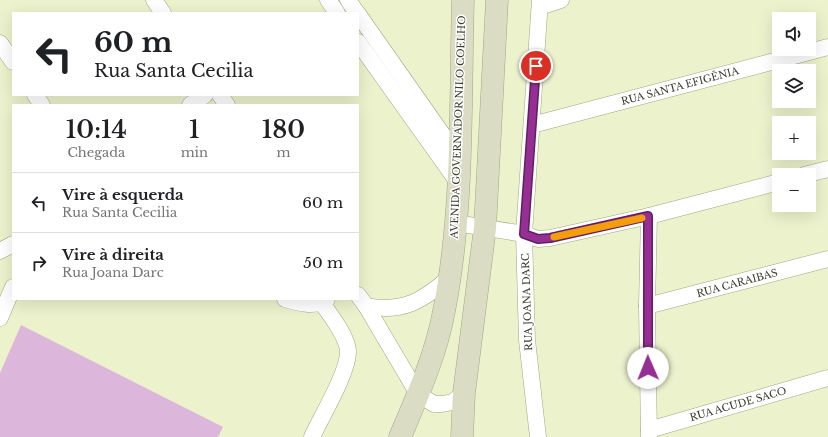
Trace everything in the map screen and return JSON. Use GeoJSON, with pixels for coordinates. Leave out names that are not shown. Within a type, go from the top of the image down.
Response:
{"type":"FeatureCollection","features":[{"type":"Feature","properties":{"kind":"main road","name":"AVENIDA GOVERNADOR NILO COELHO"},"geometry":{"type":"LineString","coordinates":[[400,437],[418,394],[442,319],[449,278],[456,223],[463,0]]}},
{"type":"Feature","properties":{"kind":"main road"},"geometry":{"type":"LineString","coordinates":[[462,437],[464,393],[486,228],[497,0]]}},
{"type":"Feature","properties":{"kind":"street"},"geometry":{"type":"LineString","coordinates":[[154,0],[163,12]]}},
{"type":"Feature","properties":{"kind":"street"},"geometry":{"type":"LineString","coordinates":[[328,0],[336,12]]}},
{"type":"Feature","properties":{"kind":"street"},"geometry":{"type":"LineString","coordinates":[[348,0],[357,12]]}},
{"type":"Feature","properties":{"kind":"street"},"geometry":{"type":"LineString","coordinates":[[540,3],[561,0]]}},
{"type":"Feature","properties":{"kind":"street","name":"RUA JOANA DARC"},"geometry":{"type":"LineString","coordinates":[[538,437],[527,340],[524,234],[540,3]]}},
{"type":"Feature","properties":{"kind":"street"},"geometry":{"type":"LineString","coordinates":[[359,14],[459,158]]}},
{"type":"Feature","properties":{"kind":"street"},"geometry":{"type":"LineString","coordinates":[[0,43],[12,61]]}},
{"type":"Feature","properties":{"kind":"street"},"geometry":{"type":"LineString","coordinates":[[359,43],[458,181]]}},
{"type":"Feature","properties":{"kind":"street","name":"RUA SANTA EFIGÊNIA"},"geometry":{"type":"LineString","coordinates":[[532,125],[828,47]]}},
{"type":"Feature","properties":{"kind":"street"},"geometry":{"type":"LineString","coordinates":[[192,104],[204,96]]}},
{"type":"Feature","properties":{"kind":"street"},"geometry":{"type":"LineString","coordinates":[[816,172],[828,168]]}},
{"type":"Feature","properties":{"kind":"street"},"geometry":{"type":"LineString","coordinates":[[456,223],[524,234],[538,239],[550,238],[648,216],[772,184]]}},
{"type":"Feature","properties":{"kind":"street"},"geometry":{"type":"LineString","coordinates":[[648,216],[647,306],[649,434]]}},
{"type":"Feature","properties":{"kind":"street"},"geometry":{"type":"LineString","coordinates":[[0,251],[12,245]]}},
{"type":"Feature","properties":{"kind":"street","name":"RUA CARAIBAS"},"geometry":{"type":"LineString","coordinates":[[647,306],[828,259]]}},
{"type":"Feature","properties":{"kind":"street"},"geometry":{"type":"LineString","coordinates":[[362,300],[381,309],[394,309],[412,304],[430,294],[449,278]]}},
{"type":"Feature","properties":{"kind":"street"},"geometry":{"type":"LineString","coordinates":[[0,318],[12,289]]}},
{"type":"Feature","properties":{"kind":"street"},"geometry":{"type":"LineString","coordinates":[[289,300],[304,304],[324,301],[342,332],[348,351],[343,370],[312,437]]}},
{"type":"Feature","properties":{"kind":"street"},"geometry":{"type":"LineString","coordinates":[[362,300],[418,394],[434,404],[442,404],[453,402],[464,393]]}},
{"type":"Feature","properties":{"kind":"street","name":"RUA ACUDE SACO"},"geometry":{"type":"LineString","coordinates":[[649,434],[828,378]]}},
{"type":"Feature","properties":{"kind":"shaded area"},"geometry":{"type":"Polygon","coordinates":[[[21,325],[223,427],[218,437],[0,437],[0,373],[21,325]]]}},
{"type":"Feature","properties":{"kind":"slow traffic"},"geometry":{"type":"LineString","coordinates":[[554,237],[642,218]]}},
{"type":"Feature","properties":{"kind":"route"},"geometry":{"type":"LineString","coordinates":[[536,66],[524,234],[538,239],[550,238],[648,216],[648,368]]}}]}
